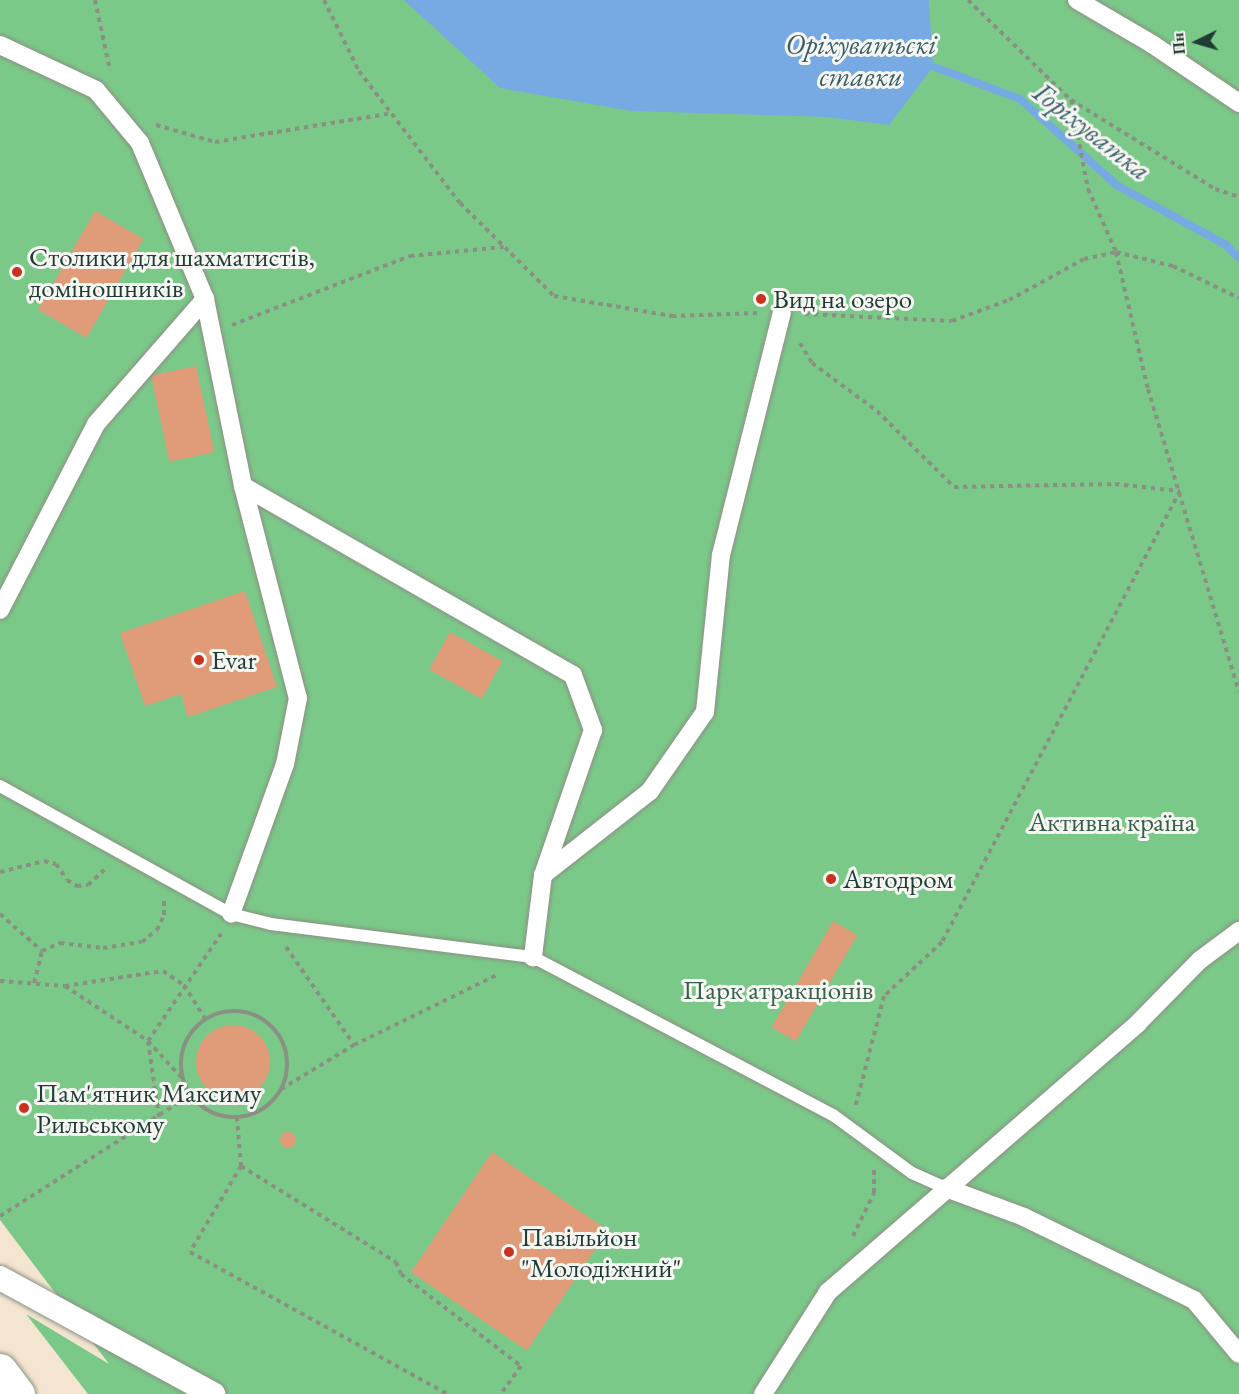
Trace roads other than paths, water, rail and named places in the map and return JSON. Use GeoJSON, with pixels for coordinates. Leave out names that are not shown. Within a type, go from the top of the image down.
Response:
{"type":"FeatureCollection","features":[{"type":"Feature","properties":{"kind":"highway"},"geometry":{"type":"LineString","coordinates":[[0,1370],[18,1394]]}},
{"type":"Feature","properties":{"kind":"street"},"geometry":{"type":"LineString","coordinates":[[1077,0],[1152,44],[1239,103]]}},
{"type":"Feature","properties":{"kind":"street"},"geometry":{"type":"LineString","coordinates":[[0,45],[96,90],[140,143],[205,299],[243,486],[298,698],[285,764],[231,914]]}},
{"type":"Feature","properties":{"kind":"street"},"geometry":{"type":"LineString","coordinates":[[0,610],[96,424],[205,299]]}},
{"type":"Feature","properties":{"kind":"street"},"geometry":{"type":"LineString","coordinates":[[543,875],[650,791],[705,712],[721,555],[782,312]]}},
{"type":"Feature","properties":{"kind":"street"},"geometry":{"type":"LineString","coordinates":[[243,486],[573,675],[593,730],[543,875],[532,957]]}},
{"type":"Feature","properties":{"kind":"street"},"geometry":{"type":"LineString","coordinates":[[763,1394],[828,1292],[1138,1023],[1200,960],[1239,931]]}},
{"type":"Feature","properties":{"kind":"street"},"geometry":{"type":"LineString","coordinates":[[946,1188],[1024,1217],[1194,1300],[1239,1354]]}},
{"type":"Feature","properties":{"kind":"street"},"geometry":{"type":"LineString","coordinates":[[0,1278],[213,1394]]}},
{"type":"Feature","properties":{"kind":"lane"},"geometry":{"type":"LineString","coordinates":[[0,786],[231,914],[271,924],[532,957],[833,1115],[874,1148],[912,1173],[946,1188]]}},
{"type":"Feature","properties":{"kind":"water","name":"Оріхуватьскі ставки"},"geometry":{"type":"Polygon","coordinates":[[[404,0],[929,0],[933,67],[889,125],[826,117],[631,111],[500,88],[404,0]]]}},
{"type":"Feature","properties":{"kind":"waterway","name":"Горіхуватка"},"geometry":{"type":"LineString","coordinates":[[924,63],[1020,99],[1118,186],[1226,245],[1239,258]]}},
{"type":"Feature","properties":{"kind":"place","name":"Столики для шахматистів, доміношників"},"geometry":{"type":"Point","coordinates":[17,272]}},
{"type":"Feature","properties":{"kind":"place","name":"Вид на озеро"},"geometry":{"type":"Point","coordinates":[761,299]}},
{"type":"Feature","properties":{"kind":"place","name":"Evar"},"geometry":{"type":"Point","coordinates":[199,660]}},
{"type":"Feature","properties":{"kind":"place","name":"Автодром"},"geometry":{"type":"Point","coordinates":[831,879]}},
{"type":"Feature","properties":{"kind":"place","name":"Пам'ятник Максиму Рильському"},"geometry":{"type":"Point","coordinates":[24,1108]}},
{"type":"Feature","properties":{"kind":"place","name":"Павільйон \"Молодіжний\""},"geometry":{"type":"Point","coordinates":[509,1252]}},
{"type":"Feature","properties":{"kind":"park label","name":"Активна країна"},"geometry":{"type":"Point","coordinates":[1112,822]}},
{"type":"Feature","properties":{"kind":"park label","name":"Парк атракціонів"},"geometry":{"type":"Point","coordinates":[778,990]}}]}
